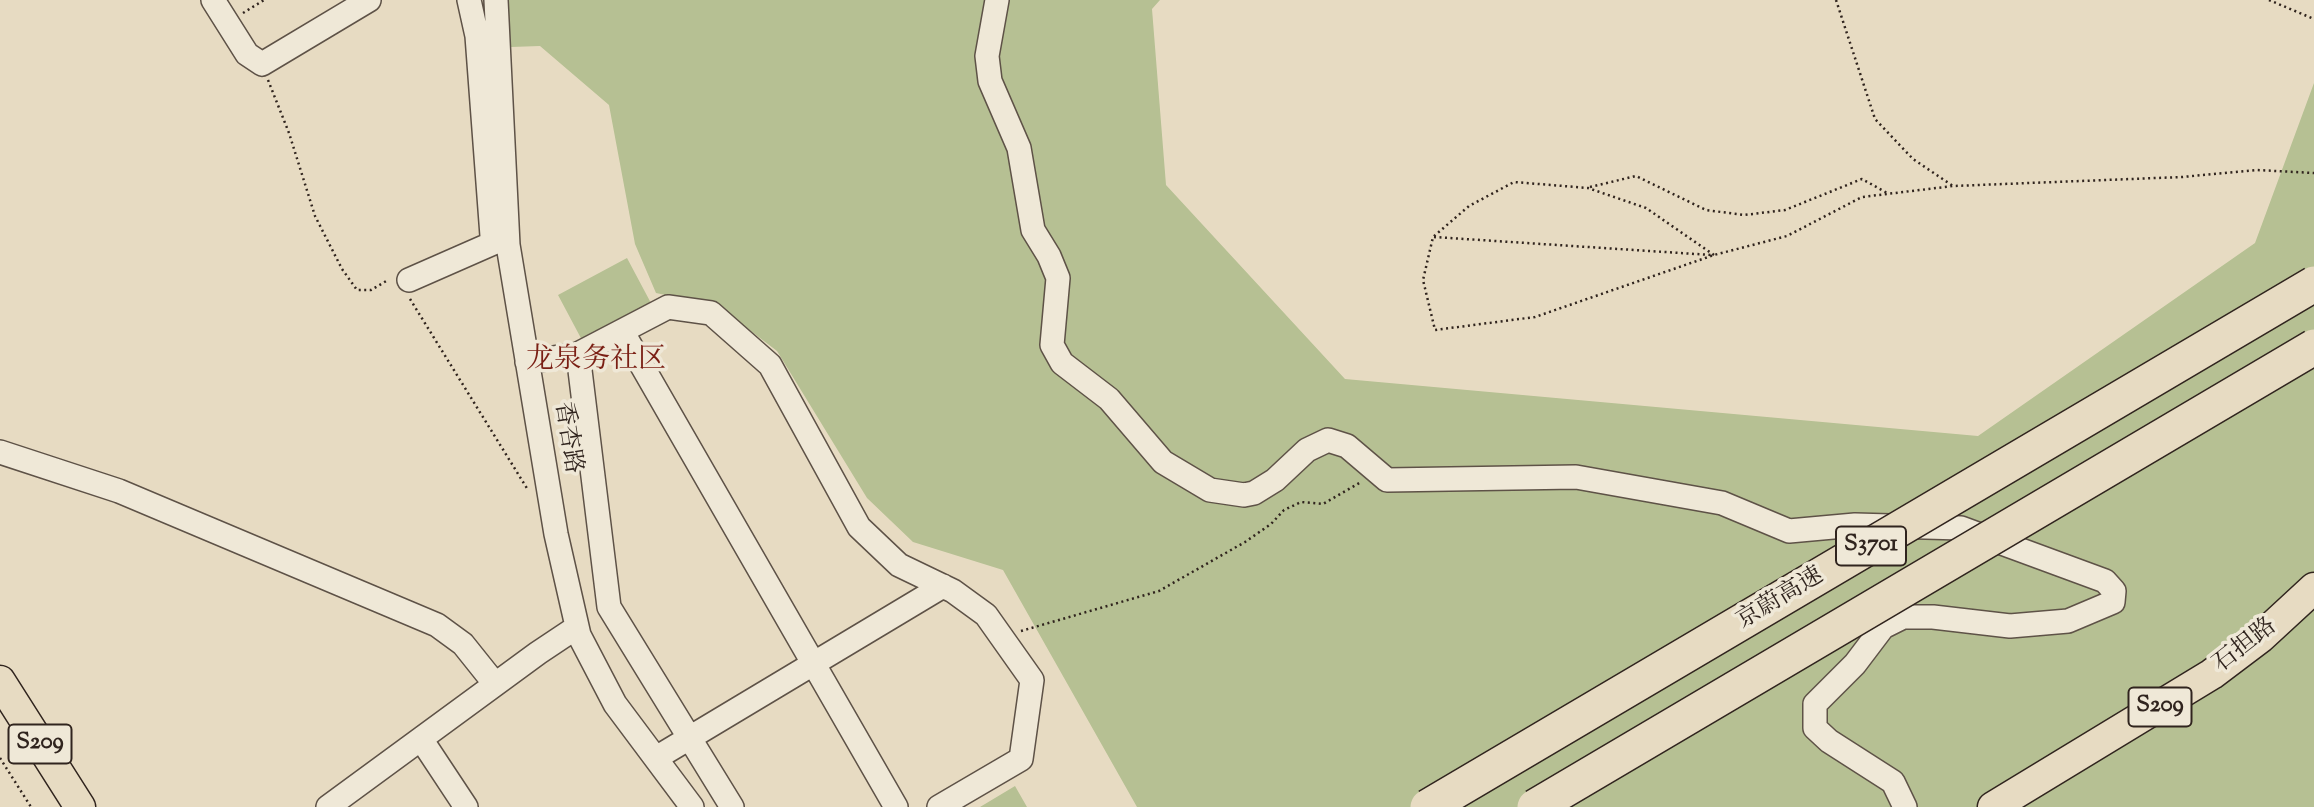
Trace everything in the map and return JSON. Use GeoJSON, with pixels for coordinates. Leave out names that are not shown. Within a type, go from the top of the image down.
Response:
{"type":"FeatureCollection","features":[{"type":"Feature","properties":{"kind":"highway","name":"京蔚高速"},"geometry":{"type":"LineString","coordinates":[[1428,807],[2314,285]]}},
{"type":"Feature","properties":{"kind":"highway","name":"S3701"},"geometry":{"type":"LineString","coordinates":[[1535,807],[2314,347]]}},
{"type":"Feature","properties":{"kind":"main road","name":"石担路"},"geometry":{"type":"LineString","coordinates":[[1993,807],[2213,674],[2261,637],[2314,588]]}},
{"type":"Feature","properties":{"kind":"main road","name":"S209"},"geometry":{"type":"LineString","coordinates":[[0,681],[80,807]]}},
{"type":"Feature","properties":{"kind":"street"},"geometry":{"type":"LineString","coordinates":[[213,0],[247,54],[262,64],[369,0]]}},
{"type":"Feature","properties":{"kind":"street"},"geometry":{"type":"LineString","coordinates":[[409,281],[500,239],[477,36],[469,0]]}},
{"type":"Feature","properties":{"kind":"street","name":"香杏路"},"geometry":{"type":"LineString","coordinates":[[496,0],[500,239],[527,362],[556,534],[578,628],[615,704],[692,807]]}},
{"type":"Feature","properties":{"kind":"street"},"geometry":{"type":"LineString","coordinates":[[997,0],[987,56],[990,81],[1019,148],[1033,230],[1049,256],[1058,278],[1052,345],[1062,363],[1109,400],[1163,462],[1210,489],[1244,495],[1254,493],[1275,480],[1307,450],[1328,440],[1346,446],[1387,480],[1576,477],[1723,503],[1790,531],[1855,525],[1961,528],[2105,581],[2114,591],[2112,602],[2068,621],[2010,626],[1933,617],[1903,617],[1883,627],[1855,664],[1815,704],[1815,728],[1829,741],[1893,782],[1905,807]]}},
{"type":"Feature","properties":{"kind":"street"},"geometry":{"type":"LineString","coordinates":[[527,362],[578,354],[668,307],[711,313],[770,365],[859,527],[899,565],[943,586],[986,615],[1032,680],[1021,759],[939,807]]}},
{"type":"Feature","properties":{"kind":"street"},"geometry":{"type":"LineString","coordinates":[[622,331],[896,807]]}},
{"type":"Feature","properties":{"kind":"street"},"geometry":{"type":"LineString","coordinates":[[578,354],[609,607],[732,807]]}},
{"type":"Feature","properties":{"kind":"street"},"geometry":{"type":"LineString","coordinates":[[0,452],[119,491],[437,625],[463,644],[495,684]]}},
{"type":"Feature","properties":{"kind":"street"},"geometry":{"type":"LineString","coordinates":[[656,758],[943,586]]}},
{"type":"Feature","properties":{"kind":"street"},"geometry":{"type":"LineString","coordinates":[[328,807],[495,684],[578,628]]}},
{"type":"Feature","properties":{"kind":"street"},"geometry":{"type":"LineString","coordinates":[[421,739],[466,807]]}},
{"type":"Feature","properties":{"kind":"path"},"geometry":{"type":"LineString","coordinates":[[227,23],[264,0]]}},
{"type":"Feature","properties":{"kind":"path"},"geometry":{"type":"LineString","coordinates":[[1836,0],[1875,119],[1913,159],[1953,186]]}},
{"type":"Feature","properties":{"kind":"path"},"geometry":{"type":"LineString","coordinates":[[2269,0],[2314,19]]}},
{"type":"Feature","properties":{"kind":"path"},"geometry":{"type":"LineString","coordinates":[[262,64],[289,133],[315,216],[342,269],[357,290],[371,290],[396,275],[409,281],[410,297],[534,499]]}},
{"type":"Feature","properties":{"kind":"path"},"geometry":{"type":"LineString","coordinates":[[1714,255],[1646,208],[1588,188],[1514,182],[1469,206],[1433,237],[1423,280],[1435,330],[1535,317],[1714,255],[1787,236],[1862,197],[1953,186],[2182,177],[2257,170],[2314,173]]}},
{"type":"Feature","properties":{"kind":"path"},"geometry":{"type":"LineString","coordinates":[[1588,188],[1636,176],[1706,210],[1744,215],[1785,210],[1862,179],[1889,194]]}},
{"type":"Feature","properties":{"kind":"path"},"geometry":{"type":"LineString","coordinates":[[1433,237],[1714,255]]}},
{"type":"Feature","properties":{"kind":"path"},"geometry":{"type":"LineString","coordinates":[[1001,637],[1159,591],[1245,542],[1271,524],[1284,510],[1301,502],[1323,504],[1378,472]]}},
{"type":"Feature","properties":{"kind":"path"},"geometry":{"type":"LineString","coordinates":[[0,758],[31,807]]}},
{"type":"Feature","properties":{"kind":"green space"},"geometry":{"type":"Polygon","coordinates":[[[507,0],[1160,0],[1152,9],[1166,185],[1345,379],[1978,436],[2255,243],[2314,83],[2314,807],[1137,807],[1003,570],[913,542],[867,498],[777,351],[718,306],[656,293],[635,244],[609,105],[540,46],[511,47],[507,0]]]}},
{"type":"Feature","properties":{"kind":"green space"},"geometry":{"type":"Polygon","coordinates":[[[627,258],[652,305],[583,342],[558,295],[627,258]]]}},
{"type":"Feature","properties":{"kind":"green space"},"geometry":{"type":"Polygon","coordinates":[[[1015,786],[1027,807],[980,807],[1015,786]]]}},
{"type":"Feature","properties":{"kind":"district","name":"龙泉务社区"},"geometry":{"type":"Point","coordinates":[596,362]}}]}
